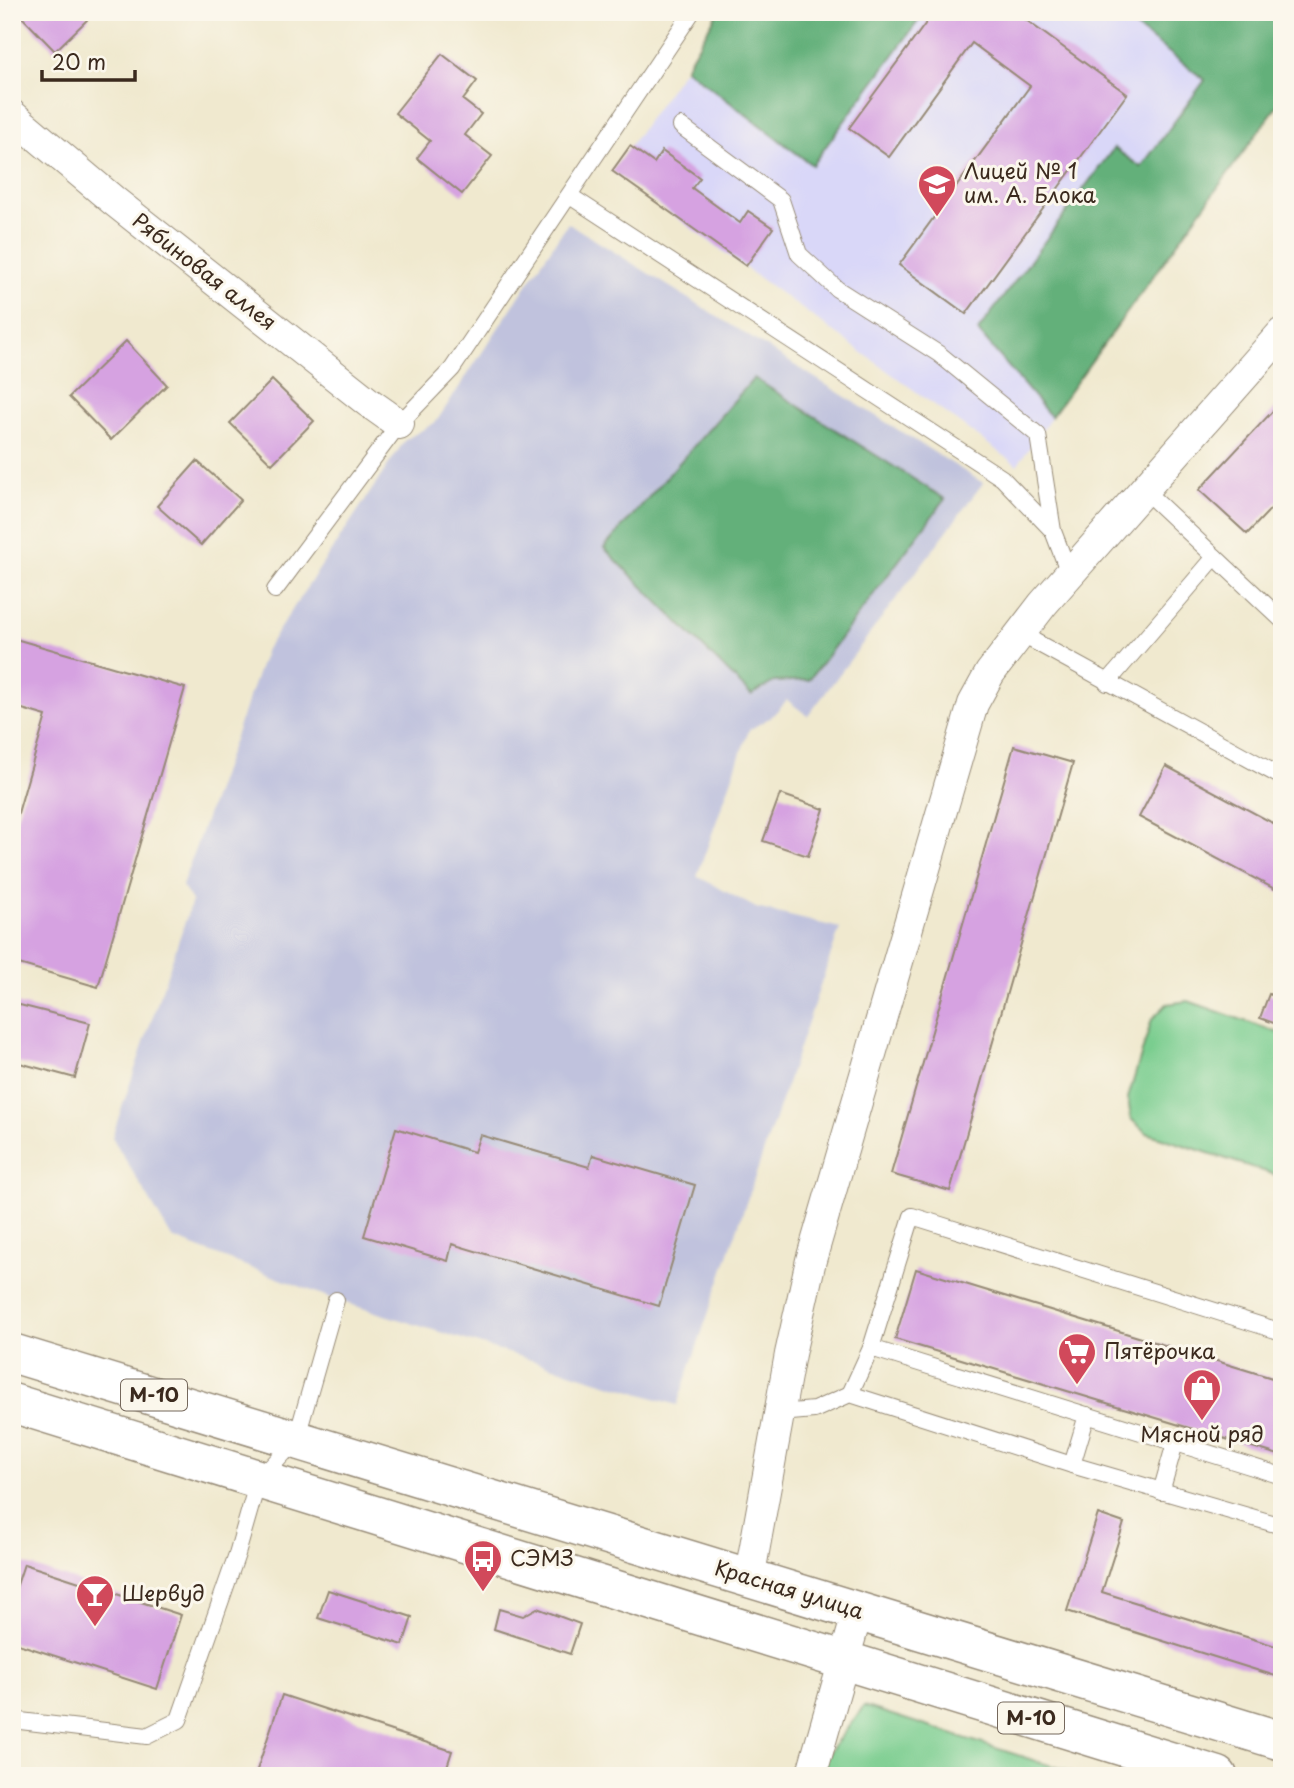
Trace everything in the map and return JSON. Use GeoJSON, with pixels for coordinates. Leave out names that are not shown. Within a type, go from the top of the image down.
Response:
{"type":"FeatureCollection","features":[{"type":"Feature","properties":{"kind":"highway","name":"М-10"},"geometry":{"type":"LineString","coordinates":[[12,1353],[296,1440]]}},
{"type":"Feature","properties":{"kind":"highway","name":"М-10"},"geometry":{"type":"LineString","coordinates":[[12,1403],[1218,1776]]}},
{"type":"Feature","properties":{"kind":"highway","name":"Красная улица"},"geometry":{"type":"LineString","coordinates":[[296,1440],[1282,1741]]}},
{"type":"Feature","properties":{"kind":"street","name":"Рябиновая аллея"},"geometry":{"type":"LineString","coordinates":[[12,115],[114,201],[399,424]]}},
{"type":"Feature","properties":{"kind":"street"},"geometry":{"type":"LineString","coordinates":[[749,1578],[780,1413],[817,1240],[973,704],[990,673],[1069,573],[1282,332]]}},
{"type":"Feature","properties":{"kind":"street"},"geometry":{"type":"LineString","coordinates":[[811,1776],[858,1611]]}},
{"type":"Feature","properties":{"kind":"lane"},"geometry":{"type":"LineString","coordinates":[[275,590],[399,424],[452,369],[692,12]]}},
{"type":"Feature","properties":{"kind":"lane"},"geometry":{"type":"LineString","coordinates":[[681,127],[781,200],[799,254],[837,289],[939,354],[1038,435],[1053,531],[1069,573]]}},
{"type":"Feature","properties":{"kind":"lane"},"geometry":{"type":"LineString","coordinates":[[570,196],[1002,478],[1053,531]]}},
{"type":"Feature","properties":{"kind":"lane"},"geometry":{"type":"LineString","coordinates":[[1144,490],[1282,620]]}},
{"type":"Feature","properties":{"kind":"lane"},"geometry":{"type":"LineString","coordinates":[[1107,683],[1215,557]]}},
{"type":"Feature","properties":{"kind":"lane"},"geometry":{"type":"LineString","coordinates":[[1021,634],[1282,777]]}},
{"type":"Feature","properties":{"kind":"lane"},"geometry":{"type":"LineString","coordinates":[[780,1413],[814,1410],[850,1394],[871,1348],[912,1216],[1282,1332]]}},
{"type":"Feature","properties":{"kind":"lane"},"geometry":{"type":"LineString","coordinates":[[12,1720],[148,1735],[166,1730],[179,1720],[237,1554],[258,1480],[296,1440],[336,1300]]}},
{"type":"Feature","properties":{"kind":"lane"},"geometry":{"type":"LineString","coordinates":[[871,1348],[1282,1476]]}},
{"type":"Feature","properties":{"kind":"lane"},"geometry":{"type":"LineString","coordinates":[[850,1394],[1072,1465],[1282,1527]]}},
{"type":"Feature","properties":{"kind":"lane"},"geometry":{"type":"LineString","coordinates":[[1072,1465],[1087,1415]]}},
{"type":"Feature","properties":{"kind":"lane"},"geometry":{"type":"LineString","coordinates":[[1161,1492],[1175,1443]]}},
{"type":"Feature","properties":{"kind":"shaded area","name":"Лицей № 1 им. А. Блока"},"geometry":{"type":"Polygon","coordinates":[[[718,12],[1282,12],[1282,99],[1017,465],[612,171],[685,68],[718,12]]]}},
{"type":"Feature","properties":{"kind":"shaded area"},"geometry":{"type":"Polygon","coordinates":[[[568,223],[983,483],[808,716],[787,700],[771,717],[749,730],[697,876],[756,908],[840,928],[677,1405],[336,1300],[172,1238],[112,1137],[192,901],[182,886],[266,649],[405,440],[436,422],[568,223]]]}},
{"type":"Feature","properties":{"kind":"green space"},"geometry":{"type":"Polygon","coordinates":[[[718,12],[925,12],[812,165],[685,68],[718,12]]]}},
{"type":"Feature","properties":{"kind":"green space"},"geometry":{"type":"Polygon","coordinates":[[[1116,12],[1282,12],[1282,99],[1051,417],[978,331],[1114,148],[1141,167],[1205,80],[1116,12]]]}},
{"type":"Feature","properties":{"kind":"green space"},"geometry":{"type":"Polygon","coordinates":[[[754,378],[945,499],[809,680],[774,682],[751,695],[604,548],[754,378]]]}},
{"type":"Feature","properties":{"kind":"green space"},"geometry":{"type":"Polygon","coordinates":[[[1188,1001],[1282,1034],[1282,1177],[1147,1133],[1131,1119],[1128,1098],[1152,1019],[1167,1004],[1188,1001]]]}},
{"type":"Feature","properties":{"kind":"green space"},"geometry":{"type":"Polygon","coordinates":[[[864,1706],[1083,1776],[821,1776],[826,1757],[864,1706]]]}},
{"type":"Feature","properties":{"kind":"building"},"geometry":{"type":"Polygon","coordinates":[[[17,12],[83,12],[89,18],[55,51],[17,12]]]}},
{"type":"Feature","properties":{"kind":"building"},"geometry":{"type":"Polygon","coordinates":[[[934,12],[1015,12],[1127,94],[966,314],[899,265],[1030,86],[972,43],[889,157],[849,128],[934,12]]]}},
{"type":"Feature","properties":{"kind":"building"},"geometry":{"type":"Polygon","coordinates":[[[442,54],[477,81],[463,100],[481,114],[465,135],[492,156],[462,194],[417,158],[430,141],[395,113],[442,54]]]}},
{"type":"Feature","properties":{"kind":"building"},"geometry":{"type":"Polygon","coordinates":[[[630,146],[654,163],[662,151],[700,178],[692,188],[740,223],[748,211],[773,228],[746,266],[612,171],[630,146]]]}},
{"type":"Feature","properties":{"kind":"building"},"geometry":{"type":"Polygon","coordinates":[[[126,341],[167,385],[111,440],[69,397],[126,341]]]}},
{"type":"Feature","properties":{"kind":"building"},"geometry":{"type":"Polygon","coordinates":[[[272,380],[314,421],[272,464],[230,423],[272,380]]]}},
{"type":"Feature","properties":{"kind":"building"},"geometry":{"type":"Polygon","coordinates":[[[1282,401],[1282,497],[1247,534],[1199,490],[1282,401]]]}},
{"type":"Feature","properties":{"kind":"building"},"geometry":{"type":"Polygon","coordinates":[[[197,461],[241,500],[201,545],[157,506],[197,461]]]}},
{"type":"Feature","properties":{"kind":"building"},"geometry":{"type":"Polygon","coordinates":[[[12,638],[185,688],[98,987],[12,962],[12,834],[46,716],[12,706],[12,638]]]}},
{"type":"Feature","properties":{"kind":"building"},"geometry":{"type":"Polygon","coordinates":[[[1014,746],[1073,763],[950,1191],[891,1174],[1014,746]]]}},
{"type":"Feature","properties":{"kind":"building"},"geometry":{"type":"Polygon","coordinates":[[[1166,766],[1282,828],[1282,893],[1139,817],[1166,766]]]}},
{"type":"Feature","properties":{"kind":"building"},"geometry":{"type":"Polygon","coordinates":[[[780,794],[824,809],[808,856],[763,841],[780,794]]]}},
{"type":"Feature","properties":{"kind":"building"},"geometry":{"type":"Polygon","coordinates":[[[1269,994],[1282,999],[1282,1026],[1260,1018],[1269,994]]]}},
{"type":"Feature","properties":{"kind":"building"},"geometry":{"type":"Polygon","coordinates":[[[12,1003],[90,1023],[75,1078],[12,1061],[12,1003]]]}},
{"type":"Feature","properties":{"kind":"building"},"geometry":{"type":"Polygon","coordinates":[[[396,1128],[474,1152],[480,1135],[589,1167],[593,1155],[695,1185],[659,1306],[452,1244],[448,1261],[364,1236],[396,1128]]]}},
{"type":"Feature","properties":{"kind":"building"},"geometry":{"type":"Polygon","coordinates":[[[916,1269],[1282,1381],[1282,1456],[895,1339],[916,1269]]]}},
{"type":"Feature","properties":{"kind":"building"},"geometry":{"type":"Polygon","coordinates":[[[1098,1514],[1124,1523],[1102,1592],[1282,1648],[1282,1678],[1067,1611],[1098,1514]]]}},
{"type":"Feature","properties":{"kind":"building","name":"Шервуд"},"geometry":{"type":"Polygon","coordinates":[[[24,1564],[181,1615],[157,1689],[12,1642],[12,1600],[24,1564]]]}},
{"type":"Feature","properties":{"kind":"building"},"geometry":{"type":"Polygon","coordinates":[[[328,1590],[412,1617],[403,1645],[318,1618],[328,1590]]]}},
{"type":"Feature","properties":{"kind":"building"},"geometry":{"type":"Polygon","coordinates":[[[537,1608],[580,1624],[570,1654],[494,1629],[499,1609],[523,1616],[537,1608]]]}},
{"type":"Feature","properties":{"kind":"building"},"geometry":{"type":"Polygon","coordinates":[[[282,1695],[452,1751],[444,1776],[255,1776],[282,1695]]]}},
{"type":"Feature","properties":{"kind":"place","name":"Лицей № 1 им. А. Блока"},"geometry":{"type":"Point","coordinates":[937,218]}},
{"type":"Feature","properties":{"kind":"place","name":"Пятёрочка"},"geometry":{"type":"Point","coordinates":[1077,1386]}},
{"type":"Feature","properties":{"kind":"place","name":"Мясной ряд"},"geometry":{"type":"Point","coordinates":[1202,1422]}},
{"type":"Feature","properties":{"kind":"place","name":"СЭМЗ"},"geometry":{"type":"Point","coordinates":[483,1593]}},
{"type":"Feature","properties":{"kind":"place","name":"Шервуд"},"geometry":{"type":"Point","coordinates":[95,1628]}}]}
